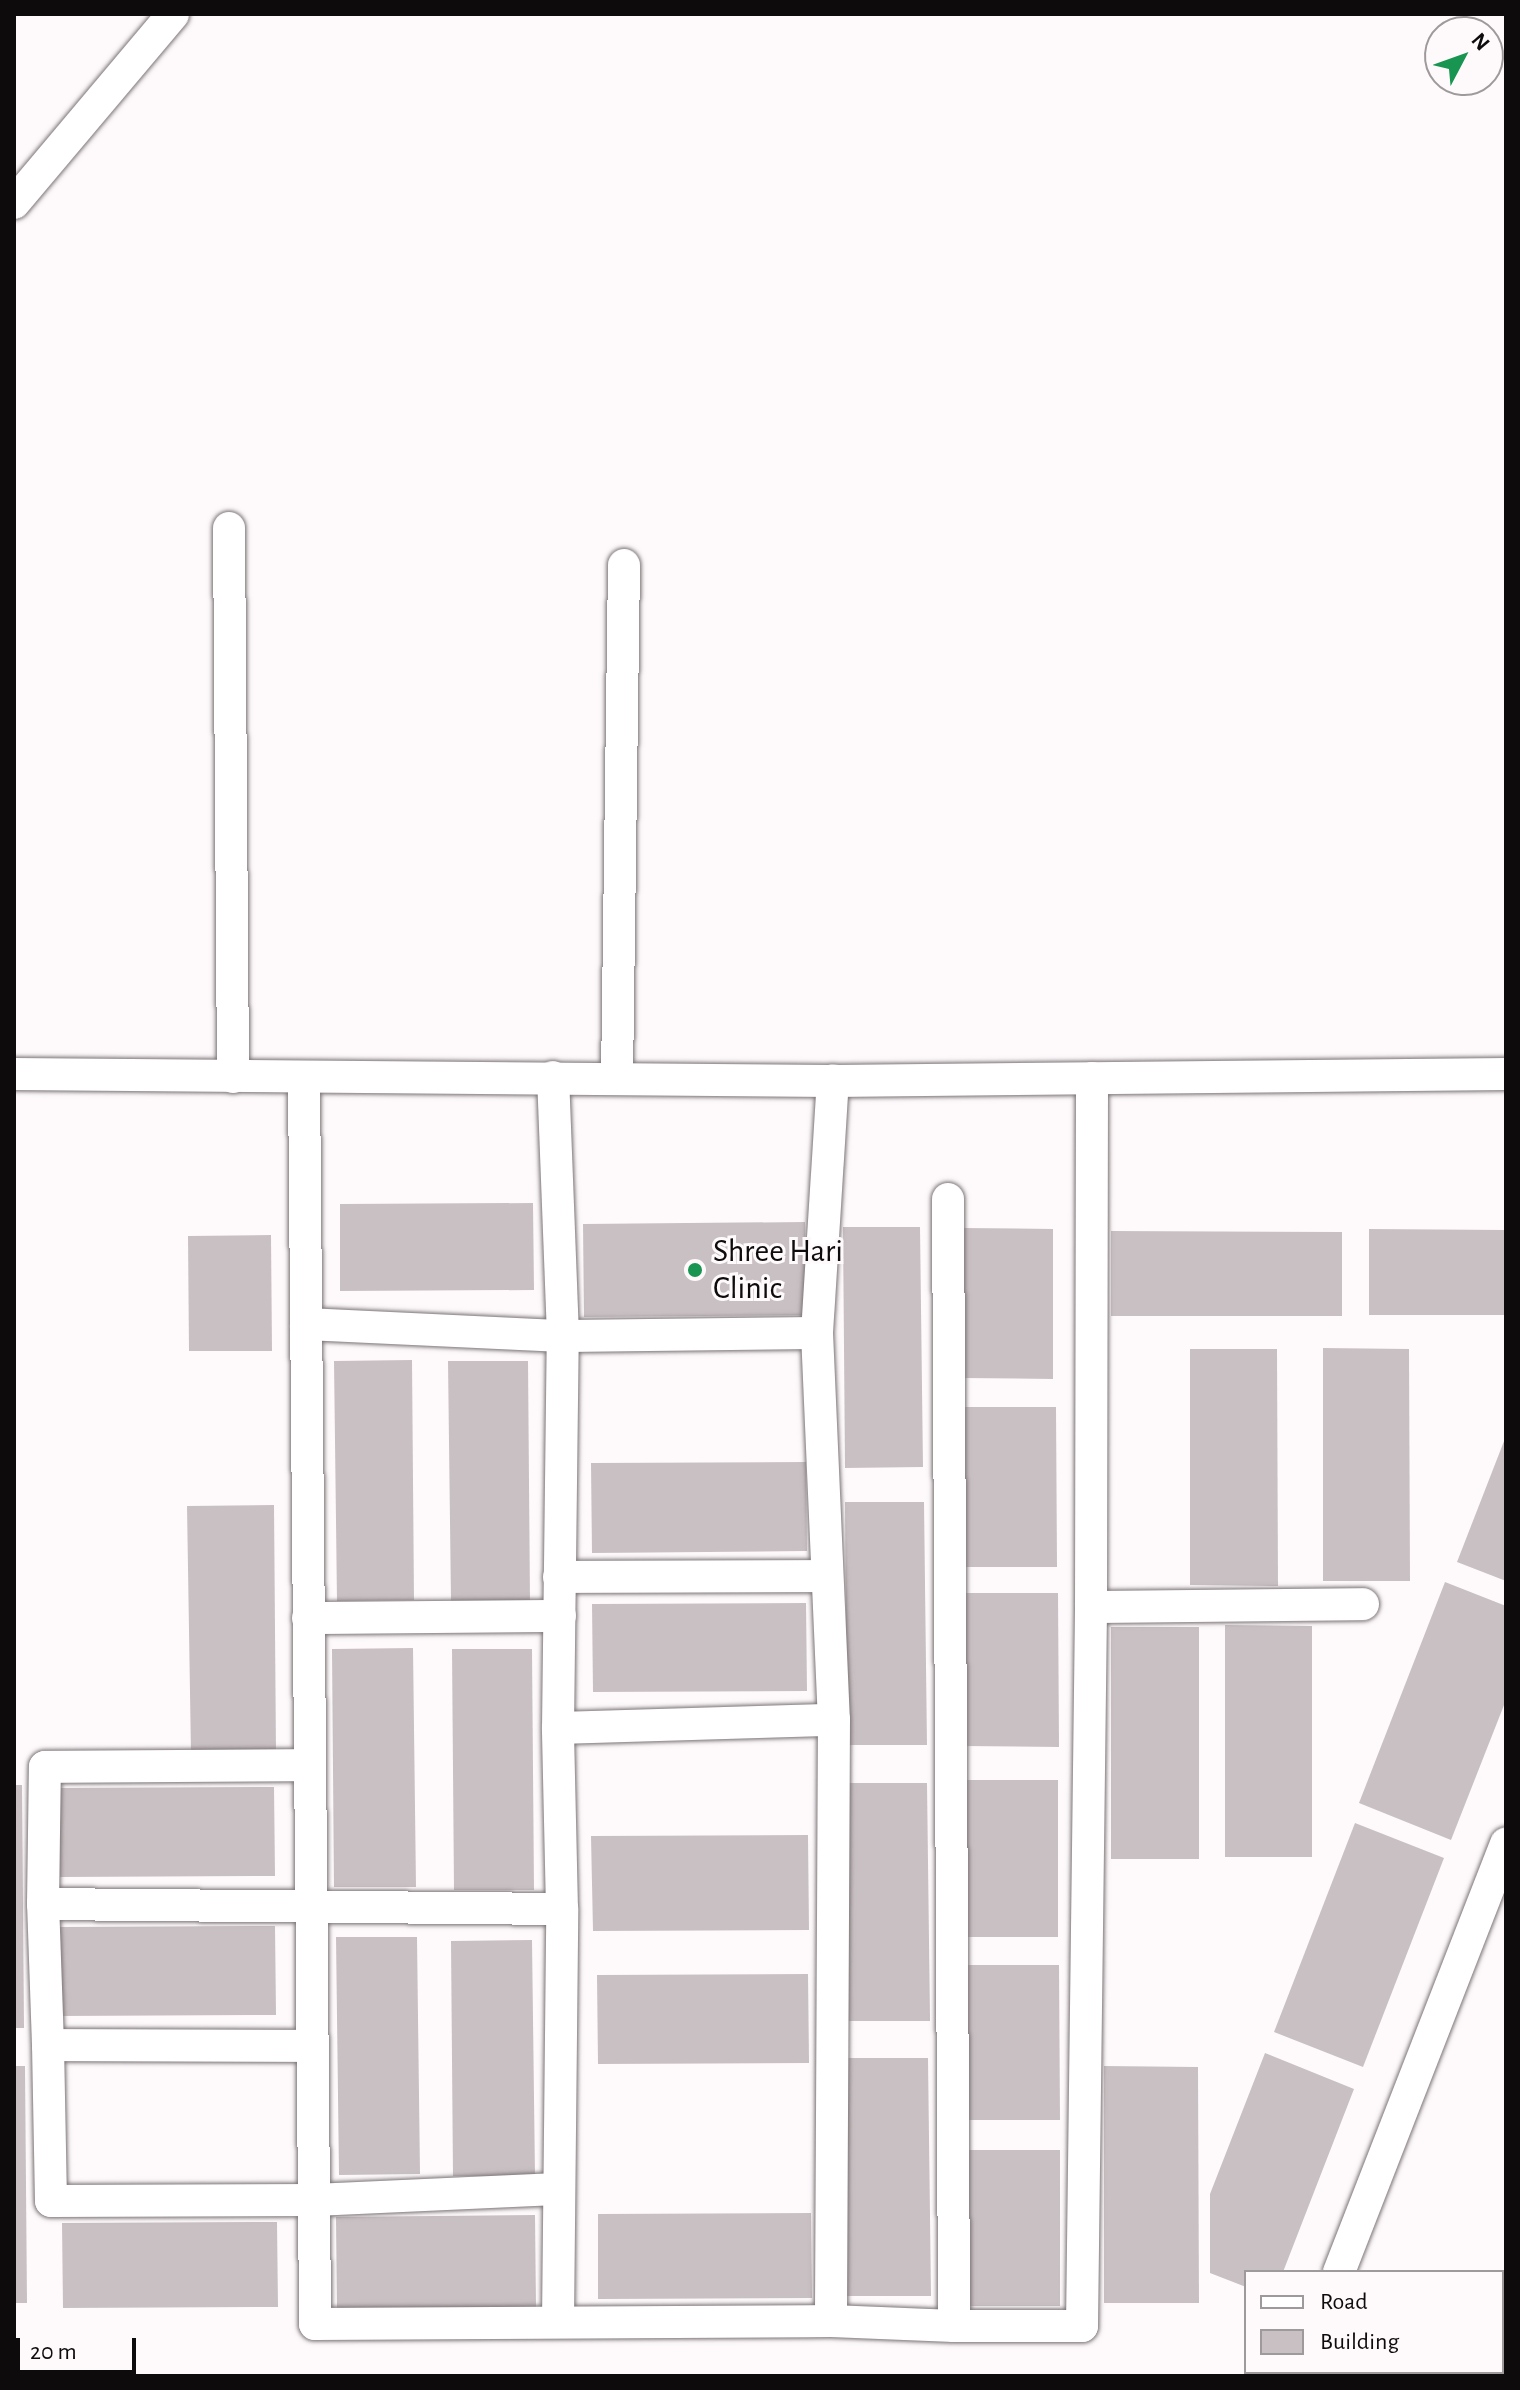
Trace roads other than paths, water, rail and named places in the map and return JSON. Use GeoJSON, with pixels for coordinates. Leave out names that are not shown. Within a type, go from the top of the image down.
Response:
{"type":"FeatureCollection","features":[{"type":"Feature","properties":{"kind":"street"},"geometry":{"type":"LineString","coordinates":[[14,203],[173,14]]}},
{"type":"Feature","properties":{"kind":"street"},"geometry":{"type":"LineString","coordinates":[[229,528],[233,1077]]}},
{"type":"Feature","properties":{"kind":"street"},"geometry":{"type":"LineString","coordinates":[[617,1078],[624,565]]}},
{"type":"Feature","properties":{"kind":"street"},"geometry":{"type":"LineString","coordinates":[[14,1074],[833,1081],[1506,1074]]}},
{"type":"Feature","properties":{"kind":"street"},"geometry":{"type":"LineString","coordinates":[[553,1077],[563,1336],[558,1728],[562,1909],[558,2321]]}},
{"type":"Feature","properties":{"kind":"street"},"geometry":{"type":"LineString","coordinates":[[304,1078],[315,2324],[831,2321],[954,2326],[1082,2326],[1091,1607],[1092,1078]]}},
{"type":"Feature","properties":{"kind":"street"},"geometry":{"type":"LineString","coordinates":[[831,2321],[834,1720],[817,1333],[833,1081]]}},
{"type":"Feature","properties":{"kind":"street"},"geometry":{"type":"LineString","coordinates":[[948,1199],[954,2326]]}},
{"type":"Feature","properties":{"kind":"street"},"geometry":{"type":"LineString","coordinates":[[306,1324],[563,1336],[817,1333]]}},
{"type":"Feature","properties":{"kind":"street"},"geometry":{"type":"LineString","coordinates":[[559,1577],[826,1576]]}},
{"type":"Feature","properties":{"kind":"street"},"geometry":{"type":"LineString","coordinates":[[1091,1607],[1363,1604]]}},
{"type":"Feature","properties":{"kind":"street"},"geometry":{"type":"LineString","coordinates":[[308,1618],[560,1616]]}},
{"type":"Feature","properties":{"kind":"street"},"geometry":{"type":"LineString","coordinates":[[558,1728],[834,1720]]}},
{"type":"Feature","properties":{"kind":"street"},"geometry":{"type":"LineString","coordinates":[[310,1765],[45,1767],[43,1904],[51,2201],[314,2200],[559,2189]]}},
{"type":"Feature","properties":{"kind":"street"},"geometry":{"type":"LineString","coordinates":[[1340,2270],[1506,1843]]}},
{"type":"Feature","properties":{"kind":"street"},"geometry":{"type":"LineString","coordinates":[[43,1904],[562,1909]]}},
{"type":"Feature","properties":{"kind":"street"},"geometry":{"type":"LineString","coordinates":[[48,2045],[312,2046]]}},
{"type":"Feature","properties":{"kind":"place","name":"Shree Hari Clinic"},"geometry":{"type":"Point","coordinates":[695,1270]}}]}
